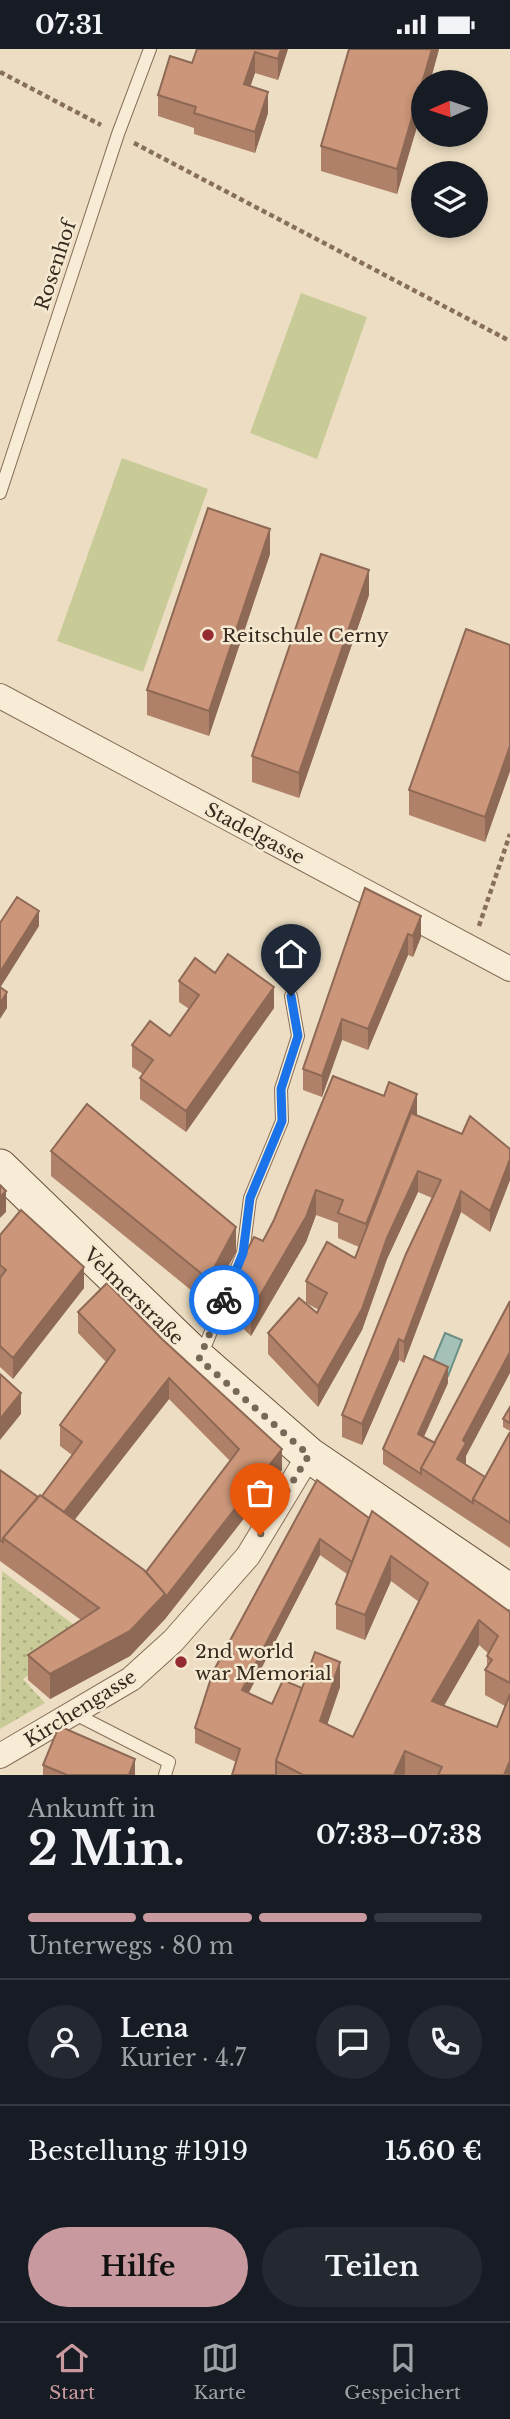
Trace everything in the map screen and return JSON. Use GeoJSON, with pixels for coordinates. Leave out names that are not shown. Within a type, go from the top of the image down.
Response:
{"type":"FeatureCollection","features":[{"type":"Feature","properties":{"kind":"street","name":"Stadelgasse"},"geometry":{"type":"LineString","coordinates":[[0,696],[510,969]]}},
{"type":"Feature","properties":{"kind":"street","name":"Velmerstraße"},"geometry":{"type":"LineString","coordinates":[[0,1167],[199,1359],[309,1455],[510,1591]]}},
{"type":"Feature","properties":{"kind":"street","name":"Kirchengasse"},"geometry":{"type":"LineString","coordinates":[[0,1756],[131,1679],[173,1641],[248,1556],[309,1455]]}},
{"type":"Feature","properties":{"kind":"lane","name":"Rosenhof"},"geometry":{"type":"LineString","coordinates":[[0,493],[118,134],[150,49]]}},
{"type":"Feature","properties":{"kind":"lane"},"geometry":{"type":"LineString","coordinates":[[199,1359],[243,1253],[250,1198],[282,1121],[281,1089],[298,1036],[291,996]]}},
{"type":"Feature","properties":{"kind":"lane"},"geometry":{"type":"LineString","coordinates":[[75,1714],[169,1762],[165,1775]]}},
{"type":"Feature","properties":{"kind":"path"},"geometry":{"type":"LineString","coordinates":[[0,72],[510,341]]}},
{"type":"Feature","properties":{"kind":"path"},"geometry":{"type":"LineString","coordinates":[[471,948],[510,834]]}},
{"type":"Feature","properties":{"kind":"green space"},"geometry":{"type":"Polygon","coordinates":[[[301,293],[367,317],[317,459],[250,433],[301,293]]]}},
{"type":"Feature","properties":{"kind":"green space"},"geometry":{"type":"Polygon","coordinates":[[[122,458],[208,489],[143,672],[57,641],[122,458]]]}},
{"type":"Feature","properties":{"kind":"green space"},"geometry":{"type":"Polygon","coordinates":[[[2,1571],[89,1636],[23,1679],[45,1703],[0,1729],[2,1571]]]}},
{"type":"Feature","properties":{"kind":"shaded area"},"geometry":{"type":"Polygon","coordinates":[[[445,1333],[462,1340],[448,1376],[430,1369],[445,1333]]]}},
{"type":"Feature","properties":{"kind":"building"},"geometry":{"type":"Polygon","coordinates":[[[197,49],[281,49],[278,59],[255,52],[244,84],[268,92],[255,132],[194,113],[196,107],[158,95],[170,56],[192,63],[197,49]]]}},
{"type":"Feature","properties":{"kind":"building"},"geometry":{"type":"Polygon","coordinates":[[[349,49],[432,49],[426,70],[411,70],[411,121],[397,169],[321,146],[349,49]]]}},
{"type":"Feature","properties":{"kind":"building","name":"Reitschule Cerny"},"geometry":{"type":"Polygon","coordinates":[[[208,508],[270,529],[209,711],[147,690],[208,508]]]}},
{"type":"Feature","properties":{"kind":"building"},"geometry":{"type":"Polygon","coordinates":[[[321,554],[369,570],[299,773],[252,756],[321,554]]]}},
{"type":"Feature","properties":{"kind":"building"},"geometry":{"type":"Polygon","coordinates":[[[466,629],[510,645],[510,746],[485,817],[409,790],[466,629]]]}},
{"type":"Feature","properties":{"kind":"building"},"geometry":{"type":"Polygon","coordinates":[[[365,888],[421,916],[413,936],[408,934],[368,1029],[342,1019],[322,1076],[303,1069],[365,888]]]}},
{"type":"Feature","properties":{"kind":"building"},"geometry":{"type":"Polygon","coordinates":[[[17,897],[39,911],[0,972],[0,923],[17,897]]]}},
{"type":"Feature","properties":{"kind":"building"},"geometry":{"type":"Polygon","coordinates":[[[228,954],[274,987],[186,1111],[140,1078],[153,1060],[132,1045],[150,1021],[170,1036],[199,995],[179,981],[195,958],[215,973],[228,954]]]}},
{"type":"Feature","properties":{"kind":"building"},"geometry":{"type":"Polygon","coordinates":[[[0,987],[7,992],[0,1004],[0,987]]]}},
{"type":"Feature","properties":{"kind":"building"},"geometry":{"type":"Polygon","coordinates":[[[333,1076],[384,1096],[389,1082],[417,1094],[366,1224],[338,1213],[343,1200],[316,1190],[306,1217],[251,1311],[227,1288],[254,1237],[263,1241],[274,1220],[333,1076]]]}},
{"type":"Feature","properties":{"kind":"building"},"geometry":{"type":"Polygon","coordinates":[[[87,1104],[236,1227],[208,1279],[51,1151],[87,1104]]]}},
{"type":"Feature","properties":{"kind":"building"},"geometry":{"type":"Polygon","coordinates":[[[411,1113],[462,1134],[470,1116],[510,1149],[510,1159],[490,1211],[461,1191],[404,1342],[399,1339],[362,1424],[342,1415],[406,1254],[441,1180],[418,1171],[387,1238],[362,1309],[318,1386],[268,1333],[299,1298],[317,1313],[327,1293],[306,1281],[327,1242],[355,1258],[411,1113]]]}},
{"type":"Feature","properties":{"kind":"building"},"geometry":{"type":"Polygon","coordinates":[[[0,1185],[6,1191],[0,1197],[0,1185]]]}},
{"type":"Feature","properties":{"kind":"building"},"geometry":{"type":"Polygon","coordinates":[[[21,1210],[84,1267],[13,1358],[0,1346],[0,1278],[6,1270],[0,1265],[0,1235],[21,1210]]]}},
{"type":"Feature","properties":{"kind":"building"},"geometry":{"type":"Polygon","coordinates":[[[107,1283],[162,1339],[282,1449],[165,1598],[165,1594],[146,1572],[239,1449],[169,1378],[64,1512],[42,1496],[82,1442],[60,1425],[115,1350],[78,1312],[107,1283]]]}},
{"type":"Feature","properties":{"kind":"building"},"geometry":{"type":"Polygon","coordinates":[[[510,1301],[510,1352],[463,1440],[466,1443],[457,1459],[485,1477],[473,1503],[421,1468],[510,1301]]]}},
{"type":"Feature","properties":{"kind":"building"},"geometry":{"type":"Polygon","coordinates":[[[424,1356],[448,1367],[418,1434],[435,1443],[421,1468],[421,1474],[383,1449],[424,1356]]]}},
{"type":"Feature","properties":{"kind":"building"},"geometry":{"type":"Polygon","coordinates":[[[0,1374],[21,1393],[0,1419],[0,1374]]]}},
{"type":"Feature","properties":{"kind":"building"},"geometry":{"type":"Polygon","coordinates":[[[510,1407],[510,1423],[503,1419],[510,1407]]]}},
{"type":"Feature","properties":{"kind":"building"},"geometry":{"type":"Polygon","coordinates":[[[510,1432],[510,1523],[473,1499],[510,1432]]]}},
{"type":"Feature","properties":{"kind":"building"},"geometry":{"type":"Polygon","coordinates":[[[0,1470],[38,1497],[3,1538],[3,1542],[0,1540],[0,1470]]]}},
{"type":"Feature","properties":{"kind":"building"},"geometry":{"type":"Polygon","coordinates":[[[317,1480],[369,1518],[352,1562],[320,1539],[242,1690],[272,1704],[283,1680],[302,1688],[276,1761],[276,1775],[232,1775],[240,1749],[195,1728],[213,1672],[317,1480]]]}},
{"type":"Feature","properties":{"kind":"building"},"geometry":{"type":"Polygon","coordinates":[[[40,1495],[144,1570],[165,1594],[130,1631],[50,1674],[28,1655],[99,1608],[3,1538],[40,1495]]]}},
{"type":"Feature","properties":{"kind":"building"},"geometry":{"type":"Polygon","coordinates":[[[372,1511],[510,1612],[510,1683],[485,1670],[492,1660],[487,1656],[498,1636],[479,1620],[432,1701],[497,1727],[510,1694],[510,1761],[504,1775],[438,1775],[442,1767],[405,1751],[394,1775],[303,1775],[276,1761],[315,1652],[340,1662],[320,1721],[353,1737],[428,1583],[391,1556],[365,1615],[336,1604],[372,1511]]]}},
{"type":"Feature","properties":{"kind":"building"},"geometry":{"type":"Polygon","coordinates":[[[59,1726],[135,1759],[129,1775],[67,1775],[43,1765],[59,1726]]]}},
{"type":"Feature","properties":{"kind":"way so far"},"geometry":{"type":"LineString","coordinates":[[224,1300],[199,1359],[309,1455],[260,1535]]}},
{"type":"Feature","properties":{"kind":"place","name":"Reitschule Cerny"},"geometry":{"type":"Point","coordinates":[208,635]}},
{"type":"Feature","properties":{"kind":"place","name":"2nd world war Memorial"},"geometry":{"type":"Point","coordinates":[181,1662]}},
{"type":"Feature","properties":{"kind":"route"},"geometry":{"type":"LineString","coordinates":[[224,1300],[243,1253],[250,1198],[282,1121],[281,1089],[298,1036],[291,996]]}}]}
